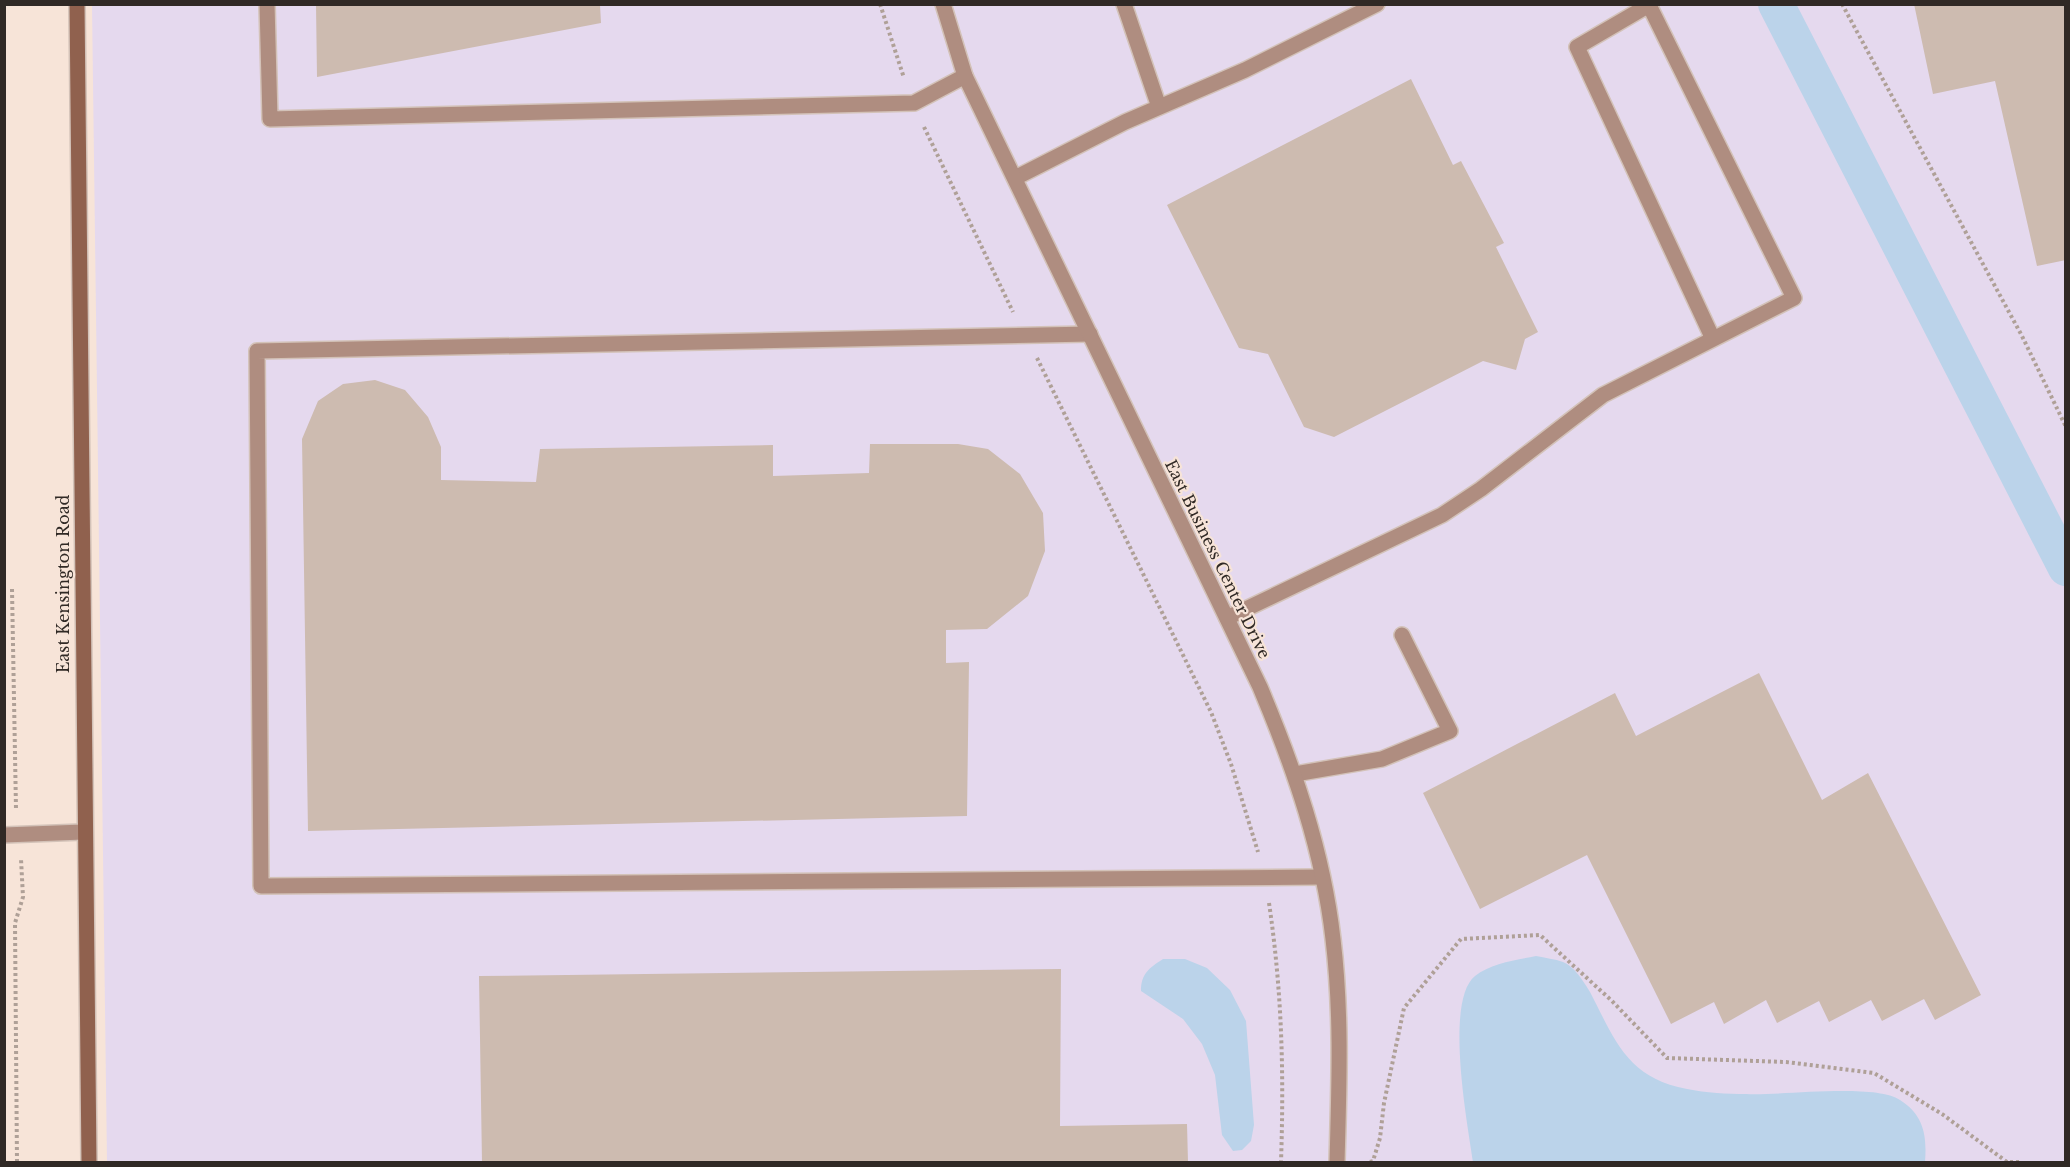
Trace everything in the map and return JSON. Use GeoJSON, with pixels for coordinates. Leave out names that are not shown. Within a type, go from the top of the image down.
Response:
{"type":"FeatureCollection","features":[{"type":"Feature","properties":{"kind":"main road","name":"East Kensington Road"},"geometry":{"type":"LineString","coordinates":[[76,4],[83,832],[89,1162]]}},
{"type":"Feature","properties":{"kind":"street"},"geometry":{"type":"LineString","coordinates":[[267,4],[270,119],[914,104],[965,76]]}},
{"type":"Feature","properties":{"kind":"street","name":"East Business Center Drive"},"geometry":{"type":"LineString","coordinates":[[943,4],[965,76],[1260,687],[1295,774],[1322,877],[1333,938],[1340,1027],[1337,1162]]}},
{"type":"Feature","properties":{"kind":"street"},"geometry":{"type":"LineString","coordinates":[[1124,4],[1159,107]]}},
{"type":"Feature","properties":{"kind":"street"},"geometry":{"type":"LineString","coordinates":[[1015,178],[1159,107],[1245,70],[1377,4]]}},
{"type":"Feature","properties":{"kind":"street"},"geometry":{"type":"LineString","coordinates":[[1227,618],[1442,515],[1482,489],[1603,395],[1794,298],[1649,5],[1577,47],[1713,339]]}},
{"type":"Feature","properties":{"kind":"street"},"geometry":{"type":"LineString","coordinates":[[1090,334],[257,351],[261,886],[1322,877]]}},
{"type":"Feature","properties":{"kind":"street"},"geometry":{"type":"LineString","coordinates":[[1295,774],[1382,759],[1450,731],[1402,635]]}},
{"type":"Feature","properties":{"kind":"street"},"geometry":{"type":"LineString","coordinates":[[11,835],[83,832]]}},
{"type":"Feature","properties":{"kind":"path"},"geometry":{"type":"LineString","coordinates":[[880,4],[892,47],[914,104],[1210,712],[1241,792],[1274,931],[1284,1064],[1281,1162]]}},
{"type":"Feature","properties":{"kind":"path"},"geometry":{"type":"LineString","coordinates":[[1842,4],[2022,336],[2066,427]]}},
{"type":"Feature","properties":{"kind":"path"},"geometry":{"type":"LineString","coordinates":[[12,589],[11,835],[23,897],[15,923],[17,1162]]}},
{"type":"Feature","properties":{"kind":"path"},"geometry":{"type":"LineString","coordinates":[[1370,1162],[1373,1161],[1380,1138],[1384,1102],[1404,1008],[1461,939],[1540,935],[1612,1001],[1667,1058],[1786,1062],[1875,1073],[1942,1114],[2007,1162],[2022,1162]]}},
{"type":"Feature","properties":{"kind":"shaded area"},"geometry":{"type":"Polygon","coordinates":[[[92,5],[2065,5],[2065,1162],[107,1162],[92,5]]]}},
{"type":"Feature","properties":{"kind":"water"},"geometry":{"type":"Polygon","coordinates":[[[1536,956],[1563,962],[1575,971],[1590,992],[1607,1026],[1625,1054],[1650,1076],[1667,1084],[1717,1093],[1849,1091],[1887,1095],[1908,1106],[1919,1119],[1924,1135],[1925,1162],[1473,1162],[1460,1065],[1461,1011],[1466,990],[1475,976],[1488,968],[1536,956]]]}},
{"type":"Feature","properties":{"kind":"water"},"geometry":{"type":"Polygon","coordinates":[[[1163,959],[1185,959],[1207,968],[1230,990],[1246,1021],[1254,1125],[1251,1141],[1242,1150],[1233,1151],[1222,1135],[1215,1075],[1202,1044],[1183,1019],[1141,991],[1142,980],[1147,972],[1163,959]]]}},
{"type":"Feature","properties":{"kind":"building"},"geometry":{"type":"Polygon","coordinates":[[[1914,4],[2066,4],[2066,260],[2037,266],[1995,81],[1933,94],[1914,4]]]}},
{"type":"Feature","properties":{"kind":"building"},"geometry":{"type":"Polygon","coordinates":[[[316,5],[600,5],[601,23],[317,77],[316,5]]]}},
{"type":"Feature","properties":{"kind":"building"},"geometry":{"type":"Polygon","coordinates":[[[1411,79],[1453,165],[1461,161],[1504,243],[1496,247],[1538,332],[1525,339],[1516,370],[1483,361],[1334,437],[1304,427],[1268,354],[1239,348],[1167,205],[1411,79]]]}},
{"type":"Feature","properties":{"kind":"building"},"geometry":{"type":"Polygon","coordinates":[[[375,380],[405,390],[428,417],[441,447],[441,480],[536,482],[540,449],[773,445],[773,476],[869,473],[870,444],[958,444],[988,449],[1020,474],[1043,513],[1045,551],[1028,596],[987,629],[946,630],[946,663],[969,662],[967,816],[308,831],[302,439],[318,401],[343,384],[375,380]]]}},
{"type":"Feature","properties":{"kind":"building"},"geometry":{"type":"Polygon","coordinates":[[[1759,673],[1822,800],[1868,773],[1981,995],[1935,1020],[1924,999],[1882,1021],[1871,1000],[1829,1022],[1819,1001],[1777,1023],[1766,1000],[1724,1024],[1714,1002],[1671,1024],[1587,855],[1480,909],[1423,793],[1615,693],[1636,736],[1759,673]]]}},
{"type":"Feature","properties":{"kind":"building"},"geometry":{"type":"Polygon","coordinates":[[[1061,969],[1060,1126],[1187,1124],[1188,1162],[482,1162],[479,976],[1061,969]]]}},
{"type":"Feature","properties":{"kind":"waterway"},"geometry":{"type":"LineString","coordinates":[[1776,4],[2066,568]]}}]}
